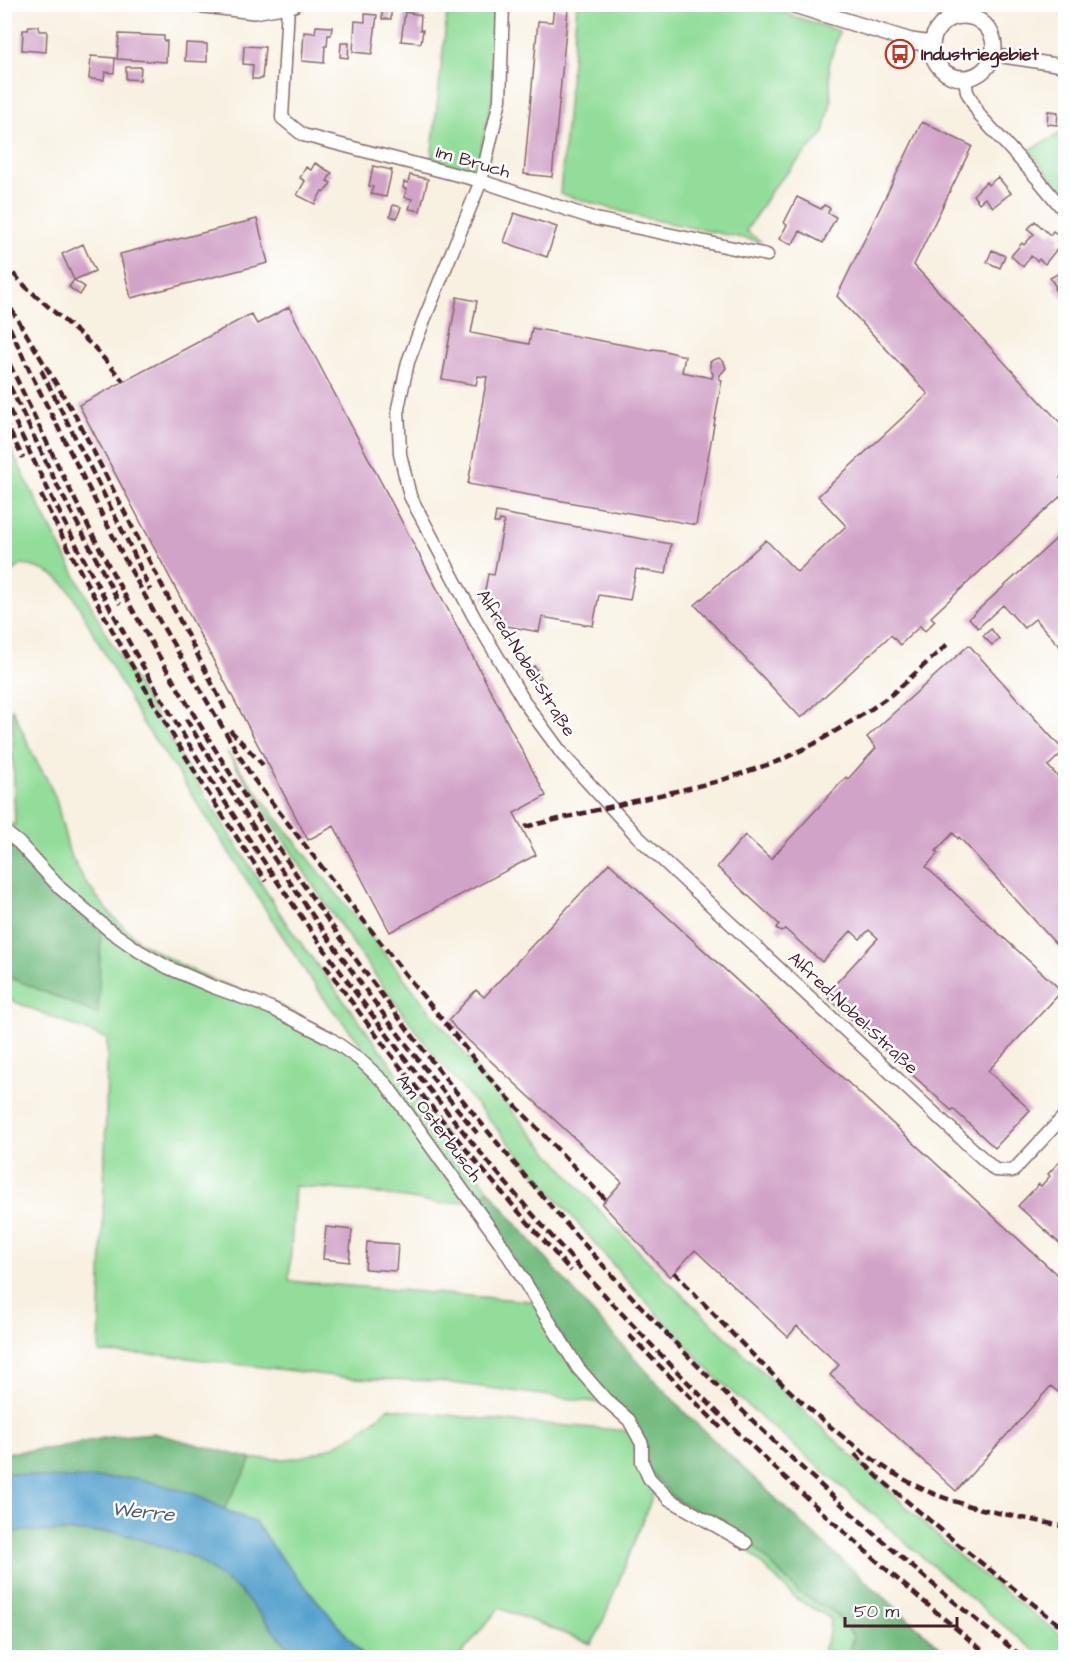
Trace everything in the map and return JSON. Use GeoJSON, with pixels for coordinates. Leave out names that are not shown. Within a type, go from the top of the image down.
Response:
{"type":"FeatureCollection","features":[{"type":"Feature","properties":{"kind":"street"},"geometry":{"type":"LineString","coordinates":[[196,4],[254,11],[291,5]]}},
{"type":"Feature","properties":{"kind":"street","name":"Alfred-Nobel-Straße"},"geometry":{"type":"LineString","coordinates":[[503,4],[500,100],[482,182],[408,362],[398,408],[400,453],[410,496],[474,617],[527,706],[563,755],[638,837],[995,1170],[1013,1171],[1065,1113]]}},
{"type":"Feature","properties":{"kind":"street"},"geometry":{"type":"LineString","coordinates":[[791,4],[911,41],[932,44]]}},
{"type":"Feature","properties":{"kind":"street","name":"Im Bruch"},"geometry":{"type":"LineString","coordinates":[[291,5],[282,118],[303,135],[482,182],[596,219],[767,255]]}},
{"type":"Feature","properties":{"kind":"street"},"geometry":{"type":"LineString","coordinates":[[972,11],[992,37],[993,56],[989,64],[976,75],[965,78],[950,75],[936,62],[932,44],[934,35],[946,21],[972,11]]}},
{"type":"Feature","properties":{"kind":"street"},"geometry":{"type":"LineString","coordinates":[[993,56],[1065,66]]}},
{"type":"Feature","properties":{"kind":"street"},"geometry":{"type":"LineString","coordinates":[[965,78],[967,92],[980,116],[1037,178],[1065,213]]}},
{"type":"Feature","properties":{"kind":"street","name":"Am Osterbusch"},"geometry":{"type":"LineString","coordinates":[[4,831],[19,843],[60,888],[109,930],[139,951],[167,967],[271,1008],[328,1037],[359,1059],[386,1084],[500,1242],[578,1368],[605,1399],[629,1420],[642,1444],[642,1462],[649,1478],[669,1499],[746,1543]]}},
{"type":"Feature","properties":{"kind":"green space"},"geometry":{"type":"Polygon","coordinates":[[[448,5],[495,5],[493,95],[476,173],[431,161],[448,5]]]}},
{"type":"Feature","properties":{"kind":"green space"},"geometry":{"type":"Polygon","coordinates":[[[577,5],[760,5],[839,31],[829,65],[831,102],[824,133],[773,188],[746,231],[762,242],[645,218],[560,194],[577,5]]]}},
{"type":"Feature","properties":{"kind":"green space"},"geometry":{"type":"Polygon","coordinates":[[[1065,131],[1065,195],[1029,150],[1065,131]]]}},
{"type":"Feature","properties":{"kind":"green space"},"geometry":{"type":"Polygon","coordinates":[[[4,434],[106,634],[288,926],[489,1190],[476,1200],[441,1204],[368,1192],[295,1186],[289,1281],[541,1302],[750,1542],[799,1593],[835,1613],[853,1636],[847,1657],[821,1657],[829,1633],[830,1618],[795,1598],[746,1548],[655,1490],[599,1631],[591,1644],[499,1608],[459,1657],[365,1657],[278,1554],[256,1523],[224,1509],[252,1459],[300,1457],[328,1448],[366,1427],[388,1408],[483,1419],[630,1431],[626,1422],[602,1403],[437,1381],[350,1378],[163,1355],[99,1353],[107,1039],[5,998],[4,975],[98,1014],[57,893],[5,838],[5,824],[15,825],[12,708],[56,799],[69,852],[86,883],[112,916],[140,942],[171,960],[213,980],[264,998],[297,1014],[356,1050],[361,1047],[309,977],[176,770],[142,722],[72,594],[61,581],[51,574],[23,564],[5,577],[4,434]]]}},
{"type":"Feature","properties":{"kind":"green space"},"geometry":{"type":"Polygon","coordinates":[[[227,752],[278,820],[487,1082],[599,1210],[753,1363],[962,1559],[1065,1638],[1065,1657],[1042,1657],[949,1580],[717,1379],[620,1273],[435,1056],[320,896],[227,752]]]}},
{"type":"Feature","properties":{"kind":"green space"},"geometry":{"type":"Polygon","coordinates":[[[4,838],[57,893],[101,933],[98,1015],[5,975],[4,838]]]}},
{"type":"Feature","properties":{"kind":"green space"},"geometry":{"type":"Polygon","coordinates":[[[489,1190],[590,1310],[687,1415],[824,1544],[951,1657],[854,1657],[851,1646],[853,1636],[835,1613],[799,1593],[750,1542],[672,1497],[644,1463],[645,1444],[581,1367],[476,1200],[489,1190]]]}},
{"type":"Feature","properties":{"kind":"green space"},"geometry":{"type":"Polygon","coordinates":[[[153,1433],[252,1459],[224,1509],[5,1472],[5,1453],[54,1448],[109,1437],[153,1433]]]}},
{"type":"Feature","properties":{"kind":"green space"},"geometry":{"type":"Polygon","coordinates":[[[5,1531],[118,1532],[194,1557],[240,1591],[297,1657],[5,1658],[5,1531]]]}},
{"type":"Feature","properties":{"kind":"water","name":"Werre"},"geometry":{"type":"Polygon","coordinates":[[[5,1472],[48,1478],[135,1478],[192,1493],[256,1523],[278,1554],[365,1657],[297,1657],[240,1591],[194,1557],[118,1532],[5,1531],[5,1472]]]}},
{"type":"Feature","properties":{"kind":"building"},"geometry":{"type":"Polygon","coordinates":[[[382,4],[391,4],[391,19],[382,19],[382,4]]]}},
{"type":"Feature","properties":{"kind":"building"},"geometry":{"type":"Polygon","coordinates":[[[554,8],[568,9],[552,177],[524,174],[538,21],[552,22],[554,8]]]}},
{"type":"Feature","properties":{"kind":"building"},"geometry":{"type":"Polygon","coordinates":[[[405,12],[421,15],[420,30],[423,30],[421,43],[401,41],[405,12]]]}},
{"type":"Feature","properties":{"kind":"building"},"geometry":{"type":"Polygon","coordinates":[[[365,14],[377,15],[372,54],[353,52],[355,21],[365,22],[365,14]]]}},
{"type":"Feature","properties":{"kind":"building"},"geometry":{"type":"Polygon","coordinates":[[[29,26],[39,26],[39,31],[47,31],[46,52],[22,50],[23,30],[28,30],[29,26]]]}},
{"type":"Feature","properties":{"kind":"building"},"geometry":{"type":"Polygon","coordinates":[[[316,26],[332,27],[331,35],[328,35],[327,46],[325,46],[324,63],[302,61],[304,32],[315,33],[316,26]]]}},
{"type":"Feature","properties":{"kind":"building"},"geometry":{"type":"Polygon","coordinates":[[[119,34],[164,36],[164,41],[167,41],[166,62],[117,59],[119,34]]]}},
{"type":"Feature","properties":{"kind":"building"},"geometry":{"type":"Polygon","coordinates":[[[186,43],[207,44],[207,62],[185,61],[186,43]]]}},
{"type":"Feature","properties":{"kind":"building"},"geometry":{"type":"Polygon","coordinates":[[[341,43],[349,43],[348,58],[340,57],[341,43]]]}},
{"type":"Feature","properties":{"kind":"building"},"geometry":{"type":"Polygon","coordinates":[[[244,46],[265,47],[262,79],[252,79],[253,65],[243,64],[244,46]]]}},
{"type":"Feature","properties":{"kind":"building"},"geometry":{"type":"Polygon","coordinates":[[[91,56],[115,58],[114,73],[105,72],[104,80],[89,79],[91,56]]]}},
{"type":"Feature","properties":{"kind":"building"},"geometry":{"type":"Polygon","coordinates":[[[126,67],[141,67],[140,80],[126,79],[126,67]]]}},
{"type":"Feature","properties":{"kind":"building"},"geometry":{"type":"Polygon","coordinates":[[[1048,111],[1058,112],[1057,125],[1047,124],[1048,111]]]}},
{"type":"Feature","properties":{"kind":"building"},"geometry":{"type":"Polygon","coordinates":[[[922,122],[972,146],[914,265],[1066,429],[1066,472],[1060,478],[1066,483],[1066,491],[931,617],[935,621],[925,631],[920,626],[900,645],[891,635],[801,718],[695,605],[766,540],[797,572],[846,526],[818,496],[928,394],[837,296],[922,122]]]}},
{"type":"Feature","properties":{"kind":"building"},"geometry":{"type":"Polygon","coordinates":[[[315,163],[332,173],[327,181],[331,183],[325,192],[322,191],[315,204],[297,195],[305,181],[300,178],[306,167],[311,170],[315,163]]]}},
{"type":"Feature","properties":{"kind":"building"},"geometry":{"type":"Polygon","coordinates":[[[373,166],[392,170],[386,197],[371,194],[373,187],[369,186],[373,166]]]}},
{"type":"Feature","properties":{"kind":"building"},"geometry":{"type":"Polygon","coordinates":[[[410,175],[428,179],[420,211],[409,209],[412,199],[404,197],[407,189],[403,188],[404,182],[408,183],[410,175]]]}},
{"type":"Feature","properties":{"kind":"building"},"geometry":{"type":"Polygon","coordinates":[[[998,177],[1011,193],[993,207],[985,198],[979,203],[973,195],[986,182],[988,185],[998,177]]]}},
{"type":"Feature","properties":{"kind":"building"},"geometry":{"type":"Polygon","coordinates":[[[797,197],[821,209],[824,205],[830,208],[828,213],[836,217],[823,243],[800,231],[792,245],[779,239],[787,225],[784,223],[797,197]]]}},
{"type":"Feature","properties":{"kind":"building"},"geometry":{"type":"Polygon","coordinates":[[[393,205],[401,207],[397,218],[390,216],[393,205]]]}},
{"type":"Feature","properties":{"kind":"building"},"geometry":{"type":"Polygon","coordinates":[[[514,213],[557,227],[547,257],[504,242],[514,213]]]}},
{"type":"Feature","properties":{"kind":"building"},"geometry":{"type":"Polygon","coordinates":[[[257,219],[268,263],[131,298],[120,254],[257,219]]]}},
{"type":"Feature","properties":{"kind":"building"},"geometry":{"type":"Polygon","coordinates":[[[1035,221],[1050,235],[1053,231],[1061,237],[1057,241],[1061,244],[1045,264],[1031,256],[1023,267],[1011,256],[1034,234],[1028,229],[1035,221]]]}},
{"type":"Feature","properties":{"kind":"building"},"geometry":{"type":"Polygon","coordinates":[[[83,244],[95,271],[74,280],[62,254],[83,244]]]}},
{"type":"Feature","properties":{"kind":"building"},"geometry":{"type":"Polygon","coordinates":[[[992,250],[1005,256],[1000,268],[987,262],[992,250]]]}},
{"type":"Feature","properties":{"kind":"building"},"geometry":{"type":"Polygon","coordinates":[[[1066,261],[1066,302],[1054,289],[1056,287],[1050,278],[1065,270],[1062,264],[1066,261]]]}},
{"type":"Feature","properties":{"kind":"building"},"geometry":{"type":"Polygon","coordinates":[[[74,280],[85,287],[80,295],[69,287],[74,280]]]}},
{"type":"Feature","properties":{"kind":"building"},"geometry":{"type":"Polygon","coordinates":[[[457,297],[477,301],[471,333],[529,344],[532,328],[661,350],[685,356],[682,372],[712,378],[710,362],[719,358],[724,362],[726,368],[719,379],[722,380],[696,525],[468,484],[487,377],[478,376],[476,385],[442,379],[457,297]]]}},
{"type":"Feature","properties":{"kind":"building"},"geometry":{"type":"Polygon","coordinates":[[[289,307],[546,796],[514,813],[536,855],[390,932],[334,826],[308,840],[79,405],[251,314],[257,324],[289,307]]]}},
{"type":"Feature","properties":{"kind":"building"},"geometry":{"type":"Polygon","coordinates":[[[496,512],[671,544],[666,574],[636,569],[630,600],[599,595],[593,626],[542,617],[539,632],[495,624],[499,604],[483,601],[488,574],[494,575],[504,521],[494,523],[496,512]]]}},
{"type":"Feature","properties":{"kind":"building"},"geometry":{"type":"Polygon","coordinates":[[[1066,530],[1066,653],[1035,619],[1024,628],[1003,605],[978,628],[969,618],[1066,530]]]}},
{"type":"Feature","properties":{"kind":"building"},"geometry":{"type":"Polygon","coordinates":[[[991,629],[999,639],[992,645],[983,636],[991,629]]]}},
{"type":"Feature","properties":{"kind":"building"},"geometry":{"type":"Polygon","coordinates":[[[969,645],[1064,751],[1048,766],[1066,785],[1066,955],[953,833],[936,851],[938,853],[926,867],[1062,991],[988,1071],[1030,1110],[995,1148],[825,995],[878,938],[869,930],[860,939],[851,931],[822,962],[785,929],[781,932],[776,928],[779,924],[717,867],[745,835],[771,859],[846,777],[848,779],[876,748],[867,737],[969,645]]]}},
{"type":"Feature","properties":{"kind":"building"},"geometry":{"type":"Polygon","coordinates":[[[534,666],[541,677],[535,681],[528,671],[534,666]]]}},
{"type":"Feature","properties":{"kind":"building"},"geometry":{"type":"Polygon","coordinates":[[[609,863],[1066,1283],[1066,1399],[1051,1386],[956,1491],[830,1375],[839,1365],[797,1326],[788,1337],[695,1250],[670,1277],[602,1204],[622,1182],[449,1020],[476,990],[484,997],[609,863]]]}},
{"type":"Feature","properties":{"kind":"building"},"geometry":{"type":"Polygon","coordinates":[[[1060,1161],[1066,1166],[1066,1249],[1018,1206],[1039,1184],[1041,1186],[1060,1161]]]}},
{"type":"Feature","properties":{"kind":"building"},"geometry":{"type":"Polygon","coordinates":[[[326,1227],[352,1230],[349,1262],[323,1259],[326,1227]]]}},
{"type":"Feature","properties":{"kind":"building"},"geometry":{"type":"Polygon","coordinates":[[[367,1242],[398,1244],[396,1271],[365,1269],[367,1242]]]}},
{"type":"Feature","properties":{"kind":"railway"},"geometry":{"type":"LineString","coordinates":[[4,264],[26,287],[94,347],[123,381]]}},
{"type":"Feature","properties":{"kind":"railway"},"geometry":{"type":"LineString","coordinates":[[4,297],[75,415],[226,711]]}},
{"type":"Feature","properties":{"kind":"railway"},"geometry":{"type":"LineString","coordinates":[[4,315],[31,374],[123,556],[252,777],[491,1080],[606,1200]]}},
{"type":"Feature","properties":{"kind":"railway"},"geometry":{"type":"LineString","coordinates":[[4,352],[71,493],[144,630],[232,776],[326,917],[427,1055],[534,1187],[648,1314],[767,1435],[893,1550],[1024,1658]]}},
{"type":"Feature","properties":{"kind":"railway"},"geometry":{"type":"LineString","coordinates":[[41,370],[150,590]]}},
{"type":"Feature","properties":{"kind":"railway"},"geometry":{"type":"LineString","coordinates":[[4,374],[57,485],[120,604]]}},
{"type":"Feature","properties":{"kind":"railway"},"geometry":{"type":"LineString","coordinates":[[4,398],[94,579],[195,754],[305,922],[426,1085],[555,1240],[693,1387],[839,1527],[992,1658]]}},
{"type":"Feature","properties":{"kind":"railway"},"geometry":{"type":"LineString","coordinates":[[4,420],[23,458]]}},
{"type":"Feature","properties":{"kind":"railway"},"geometry":{"type":"LineString","coordinates":[[41,495],[147,692],[205,788],[266,881]]}},
{"type":"Feature","properties":{"kind":"railway"},"geometry":{"type":"LineString","coordinates":[[525,827],[719,781],[779,761],[814,744],[867,712],[892,694],[950,642]]}},
{"type":"Feature","properties":{"kind":"railway"},"geometry":{"type":"LineString","coordinates":[[186,719],[253,826],[360,983],[477,1133]]}},
{"type":"Feature","properties":{"kind":"railway"},"geometry":{"type":"LineString","coordinates":[[230,730],[263,765]]}},
{"type":"Feature","properties":{"kind":"railway"},"geometry":{"type":"LineString","coordinates":[[325,965],[443,1122],[571,1271]]}},
{"type":"Feature","properties":{"kind":"railway"},"geometry":{"type":"LineString","coordinates":[[674,1272],[784,1385],[830,1427],[888,1470],[925,1490],[959,1503],[1066,1527]]}},
{"type":"Feature","properties":{"kind":"railway"},"geometry":{"type":"LineString","coordinates":[[629,1335],[722,1429]]}},
{"type":"Feature","properties":{"kind":"railway"},"geometry":{"type":"LineString","coordinates":[[855,1454],[878,1477],[965,1550],[1066,1630]]}},
{"type":"Feature","properties":{"kind":"place","name":"Industriegebiet"},"geometry":{"type":"Point","coordinates":[900,54]}}]}
